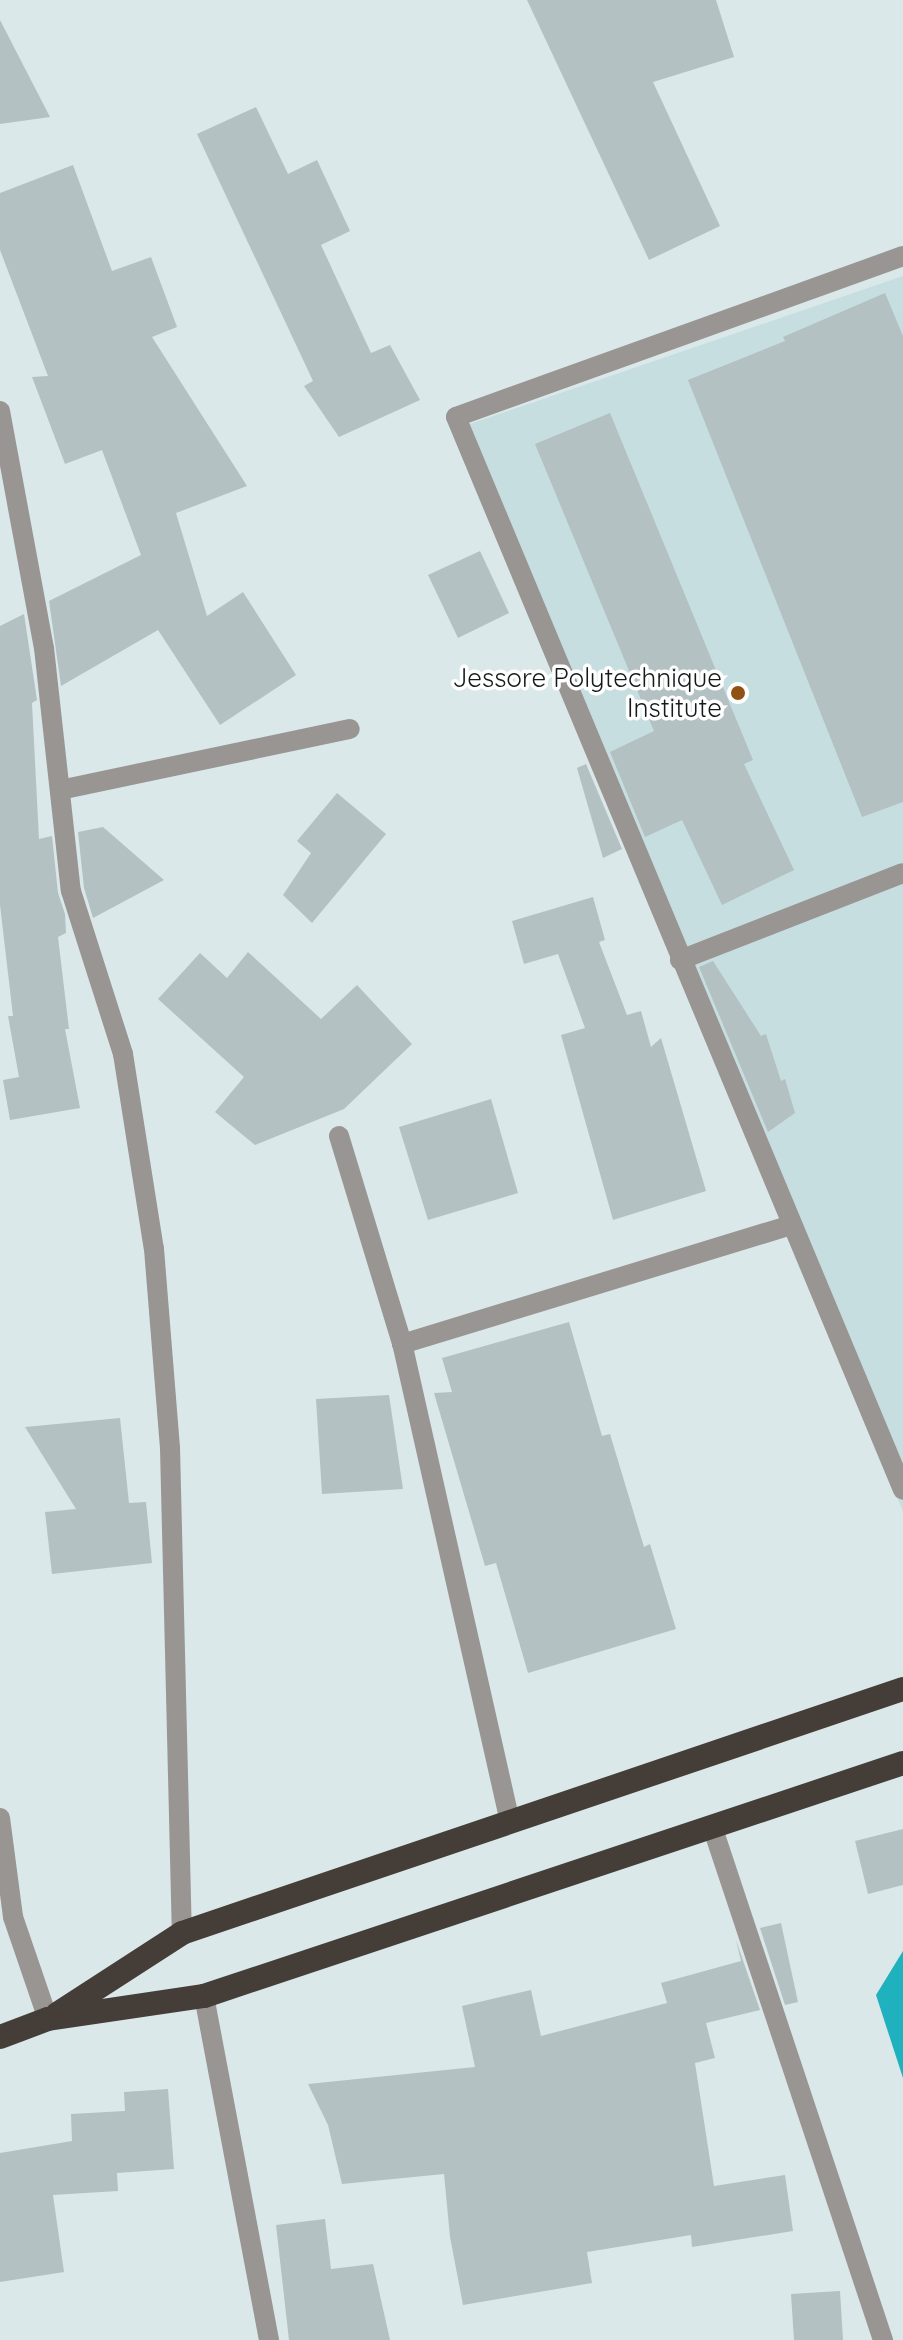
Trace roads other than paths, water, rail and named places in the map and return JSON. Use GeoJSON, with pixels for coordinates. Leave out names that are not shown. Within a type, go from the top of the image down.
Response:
{"type":"FeatureCollection","features":[{"type":"Feature","properties":{"kind":"highway"},"geometry":{"type":"LineString","coordinates":[[0,2037],[48,2019],[182,1933],[903,1689]]}},
{"type":"Feature","properties":{"kind":"highway"},"geometry":{"type":"LineString","coordinates":[[48,2019],[204,1996],[903,1763]]}},
{"type":"Feature","properties":{"kind":"street"},"geometry":{"type":"LineString","coordinates":[[903,256],[456,417],[903,1490]]}},
{"type":"Feature","properties":{"kind":"street"},"geometry":{"type":"LineString","coordinates":[[0,411],[44,648],[71,891],[123,1054],[154,1249],[170,1448],[182,1933]]}},
{"type":"Feature","properties":{"kind":"street"},"geometry":{"type":"LineString","coordinates":[[60,790],[350,729]]}},
{"type":"Feature","properties":{"kind":"street"},"geometry":{"type":"LineString","coordinates":[[680,960],[903,873]]}},
{"type":"Feature","properties":{"kind":"street"},"geometry":{"type":"LineString","coordinates":[[339,1136],[402,1344],[510,1822]]}},
{"type":"Feature","properties":{"kind":"street"},"geometry":{"type":"LineString","coordinates":[[402,1344],[792,1225]]}},
{"type":"Feature","properties":{"kind":"street"},"geometry":{"type":"LineString","coordinates":[[0,1818],[13,1917],[48,2019]]}},
{"type":"Feature","properties":{"kind":"street"},"geometry":{"type":"LineString","coordinates":[[712,1826],[883,2340]]}},
{"type":"Feature","properties":{"kind":"street"},"geometry":{"type":"LineString","coordinates":[[204,1996],[269,2340]]}},
{"type":"Feature","properties":{"kind":"water"},"geometry":{"type":"Polygon","coordinates":[[[903,1951],[903,2078],[876,1995],[903,1951]]]}},
{"type":"Feature","properties":{"kind":"place","name":"Jessore Polytechnique Institute"},"geometry":{"type":"Point","coordinates":[738,693]}}]}
